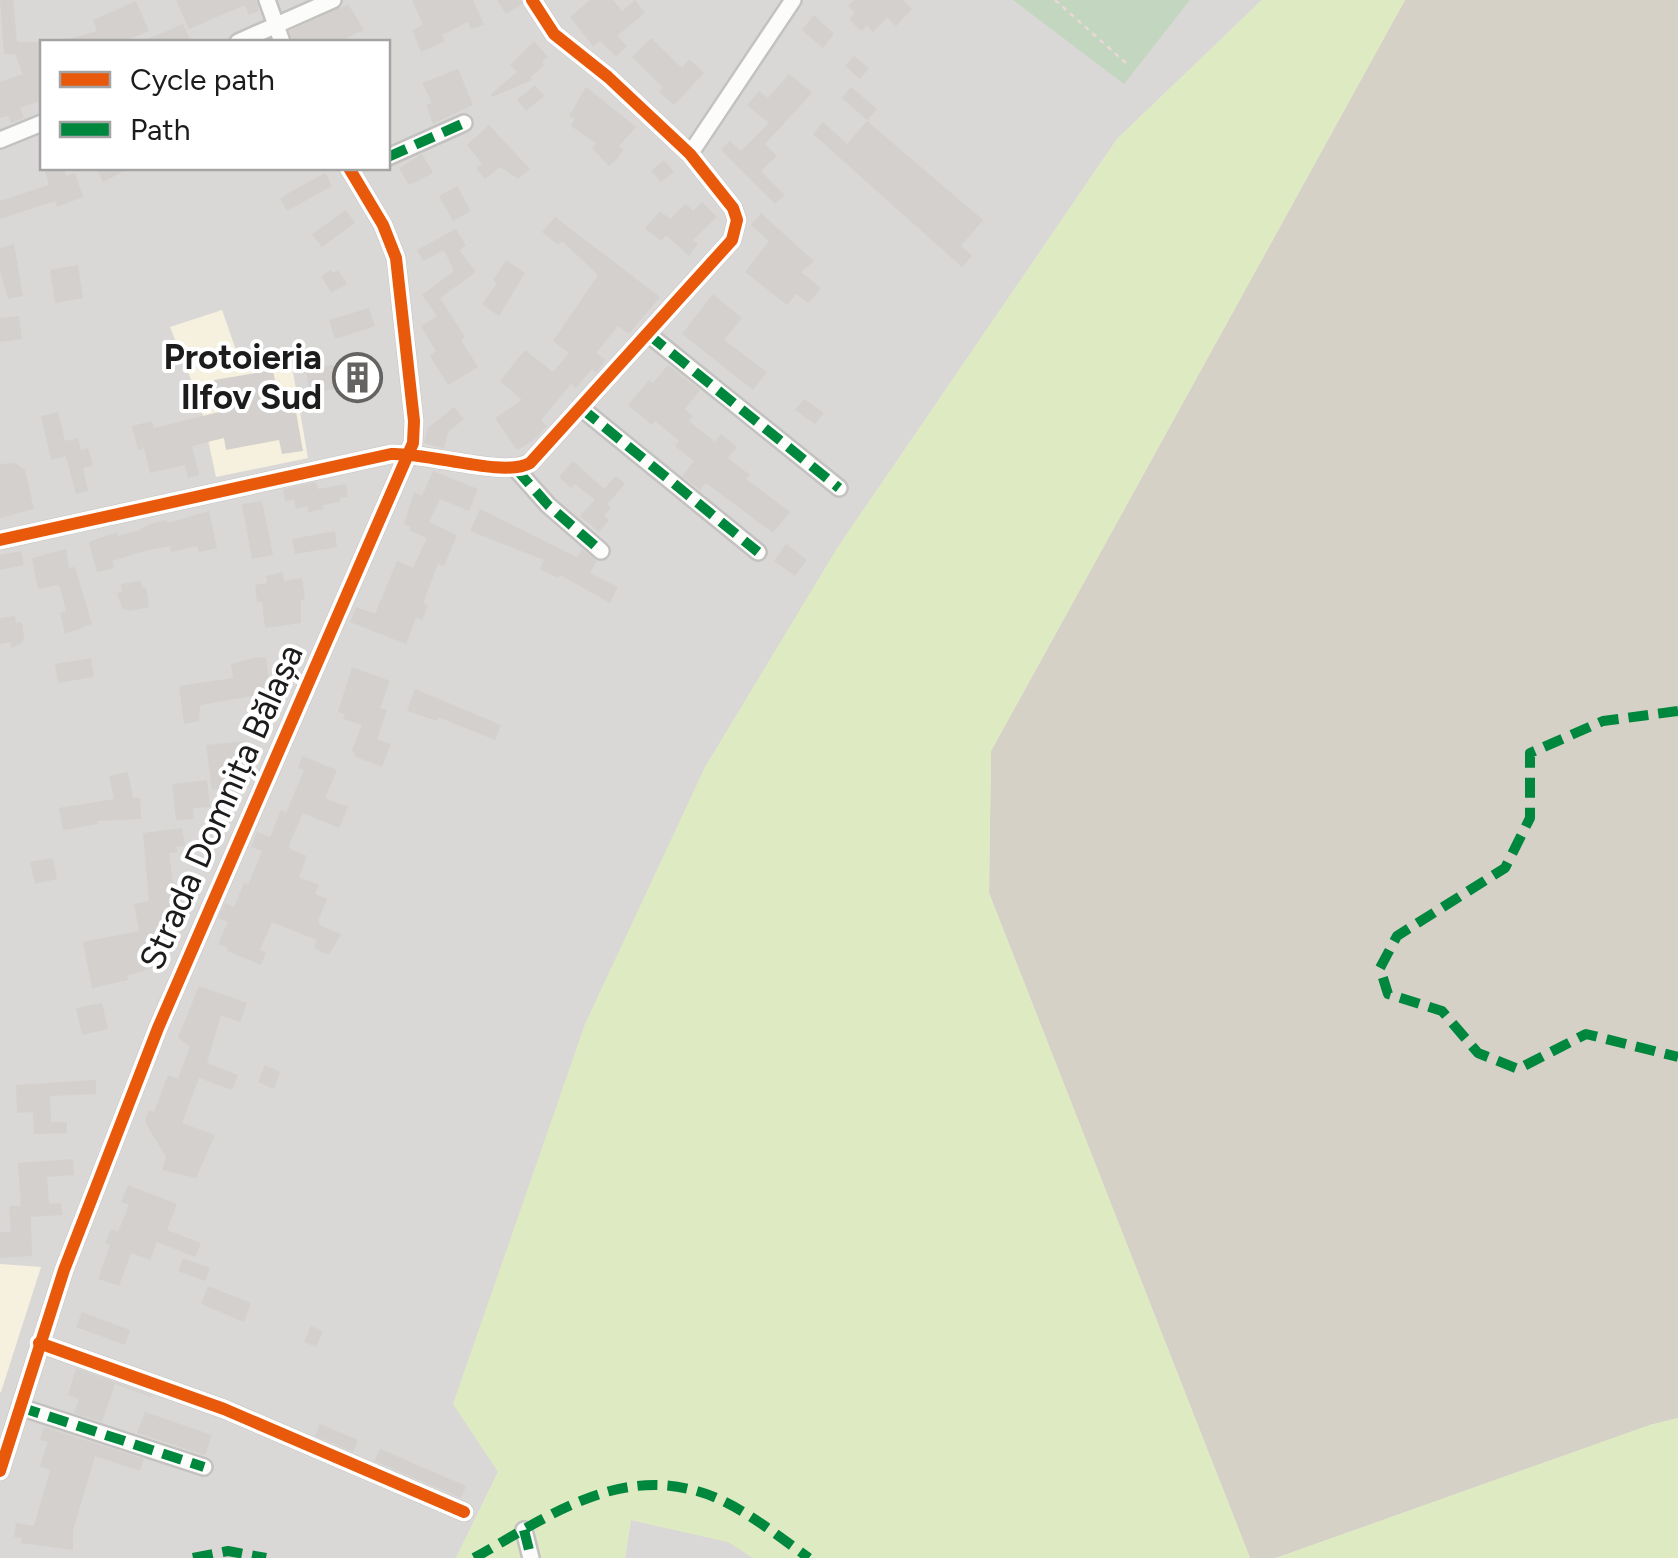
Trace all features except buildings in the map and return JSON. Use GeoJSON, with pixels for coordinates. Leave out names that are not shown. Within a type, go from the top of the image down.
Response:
{"type":"FeatureCollection","features":[{"type":"Feature","properties":{"kind":"street"},"geometry":{"type":"LineString","coordinates":[[268,0],[279,34]]}},
{"type":"Feature","properties":{"kind":"street"},"geometry":{"type":"LineString","coordinates":[[248,40],[279,34],[333,0]]}},
{"type":"Feature","properties":{"kind":"street"},"geometry":{"type":"LineString","coordinates":[[0,540],[322,468],[408,453],[516,469],[530,463],[736,234],[737,220],[733,208],[690,154],[608,77],[554,34],[532,0]]}},
{"type":"Feature","properties":{"kind":"street"},"geometry":{"type":"LineString","coordinates":[[690,154],[793,0]]}},
{"type":"Feature","properties":{"kind":"street"},"geometry":{"type":"LineString","coordinates":[[390,156],[464,122]]}},
{"type":"Feature","properties":{"kind":"street"},"geometry":{"type":"LineString","coordinates":[[0,140],[40,124]]}},
{"type":"Feature","properties":{"kind":"street","name":"Strada Domnița Bălașa"},"geometry":{"type":"LineString","coordinates":[[0,1471],[94,1190],[173,992],[408,453],[414,421],[396,258],[356,170]]}},
{"type":"Feature","properties":{"kind":"street"},"geometry":{"type":"LineString","coordinates":[[648,334],[840,488]]}},
{"type":"Feature","properties":{"kind":"street"},"geometry":{"type":"LineString","coordinates":[[581,408],[758,552]]}},
{"type":"Feature","properties":{"kind":"street"},"geometry":{"type":"LineString","coordinates":[[516,469],[548,505],[601,550]]}},
{"type":"Feature","properties":{"kind":"street"},"geometry":{"type":"LineString","coordinates":[[40,1343],[224,1408],[464,1512]]}},
{"type":"Feature","properties":{"kind":"street"},"geometry":{"type":"LineString","coordinates":[[20,1407],[204,1467]]}},
{"type":"Feature","properties":{"kind":"street"},"geometry":{"type":"LineString","coordinates":[[524,1530],[531,1558]]}},
{"type":"Feature","properties":{"kind":"path"},"geometry":{"type":"LineString","coordinates":[[1055,0],[1127,64]]}},
{"type":"Feature","properties":{"kind":"shaded area"},"geometry":{"type":"Polygon","coordinates":[[[0,0],[1262,0],[1117,139],[836,550],[498,1472],[456,1558],[0,1558],[0,0]]]}},
{"type":"Feature","properties":{"kind":"shaded area"},"geometry":{"type":"Polygon","coordinates":[[[1405,0],[1678,0],[1678,1418],[1276,1558],[1250,1558],[989,893],[991,751],[1405,0]]]}},
{"type":"Feature","properties":{"kind":"shaded area"},"geometry":{"type":"Polygon","coordinates":[[[222,310],[243,370],[291,361],[308,458],[216,477],[200,402],[170,327],[222,310]]]}},
{"type":"Feature","properties":{"kind":"shaded area"},"geometry":{"type":"Polygon","coordinates":[[[0,1264],[41,1267],[1,1392],[0,1392],[0,1264]]]}},
{"type":"Feature","properties":{"kind":"shaded area"},"geometry":{"type":"Polygon","coordinates":[[[631,1520],[729,1542],[753,1558],[625,1558],[631,1520]]]}},
{"type":"Feature","properties":{"kind":"green space"},"geometry":{"type":"Polygon","coordinates":[[[1013,0],[1190,0],[1124,84],[1013,0]]]}},
{"type":"Feature","properties":{"kind":"green space"},"geometry":{"type":"Polygon","coordinates":[[[1262,0],[1405,0],[991,751],[989,893],[1250,1558],[753,1558],[728,1542],[631,1520],[625,1558],[456,1558],[498,1472],[453,1404],[585,1024],[705,767],[836,550],[1117,139],[1262,0]]]}},
{"type":"Feature","properties":{"kind":"green space"},"geometry":{"type":"Polygon","coordinates":[[[1678,1418],[1678,1558],[1276,1558],[1650,1425],[1678,1418]]]}},
{"type":"Feature","properties":{"kind":"marked path"},"geometry":{"type":"LineString","coordinates":[[390,156],[464,123]]}},
{"type":"Feature","properties":{"kind":"marked path"},"geometry":{"type":"LineString","coordinates":[[648,334],[839,488]]}},
{"type":"Feature","properties":{"kind":"marked path"},"geometry":{"type":"LineString","coordinates":[[581,408],[758,552]]}},
{"type":"Feature","properties":{"kind":"marked path"},"geometry":{"type":"LineString","coordinates":[[516,469],[548,505],[601,551]]}},
{"type":"Feature","properties":{"kind":"marked path"},"geometry":{"type":"LineString","coordinates":[[1678,711],[1603,721],[1530,753],[1530,818],[1505,868],[1397,936],[1380,968],[1388,994],[1442,1011],[1478,1053],[1518,1069],[1586,1034],[1678,1057]]}},
{"type":"Feature","properties":{"kind":"marked path"},"geometry":{"type":"LineString","coordinates":[[20,1407],[204,1467]]}},
{"type":"Feature","properties":{"kind":"marked path"},"geometry":{"type":"LineString","coordinates":[[474,1558],[580,1501],[636,1486],[666,1485],[697,1491],[727,1503],[809,1558]]}},
{"type":"Feature","properties":{"kind":"marked path"},"geometry":{"type":"LineString","coordinates":[[524,1530],[531,1558]]}},
{"type":"Feature","properties":{"kind":"marked path"},"geometry":{"type":"LineString","coordinates":[[193,1558],[228,1551],[266,1558]]}},
{"type":"Feature","properties":{"kind":"cycle path"},"geometry":{"type":"LineString","coordinates":[[0,540],[391,454],[502,468],[530,463],[732,240],[737,220],[733,208],[690,154],[608,77],[554,34],[532,0]]}},
{"type":"Feature","properties":{"kind":"cycle path"},"geometry":{"type":"LineString","coordinates":[[0,1471],[64,1270],[158,1028],[413,443],[414,421],[396,258],[383,225],[350,170]]}},
{"type":"Feature","properties":{"kind":"cycle path"},"geometry":{"type":"LineString","coordinates":[[39,1343],[224,1409],[464,1512]]}},
{"type":"Feature","properties":{"kind":"place","name":"Protoieria Ilfov Sud"},"geometry":{"type":"Point","coordinates":[357,377]}}]}
